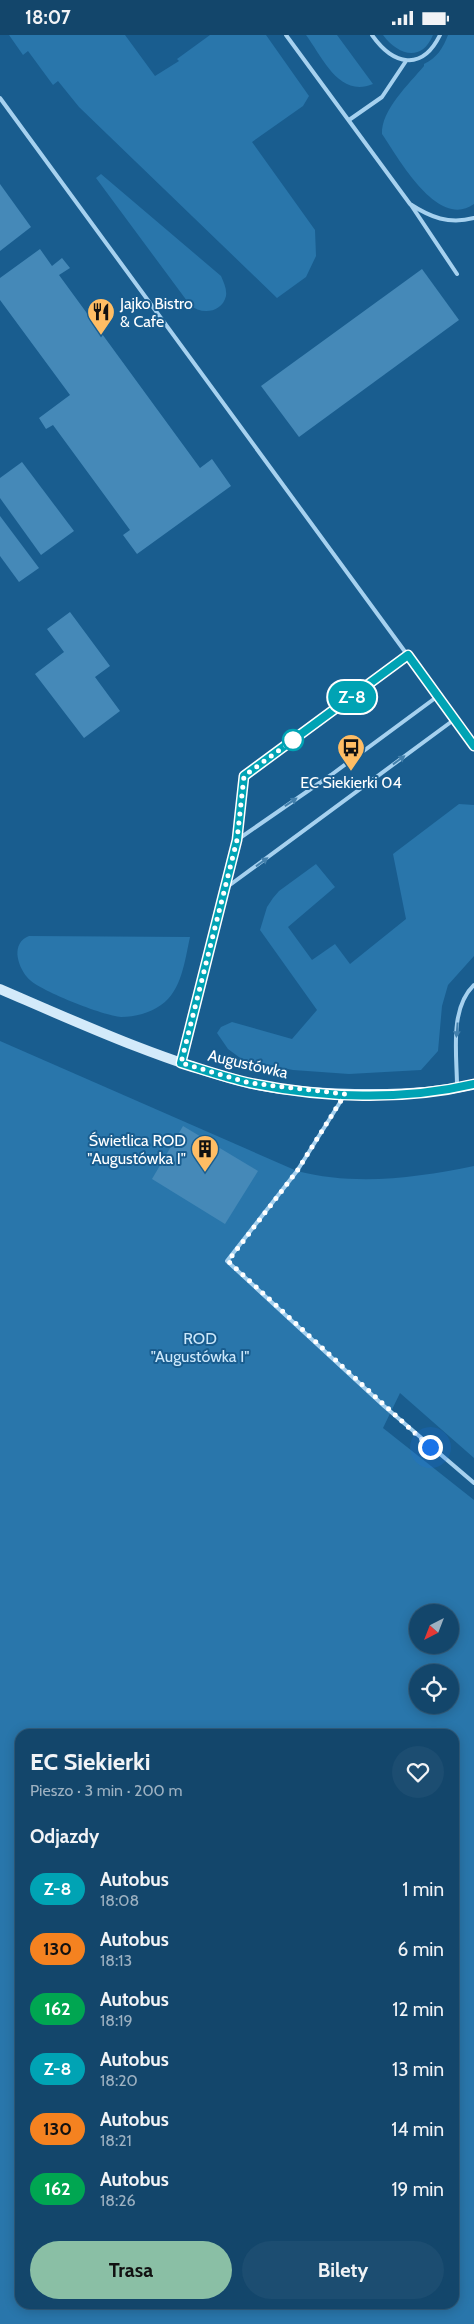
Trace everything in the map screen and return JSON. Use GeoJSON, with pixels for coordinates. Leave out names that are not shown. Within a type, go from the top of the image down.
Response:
{"type":"FeatureCollection","features":[{"type":"Feature","properties":{"kind":"street","name":"Augustówka"},"geometry":{"type":"LineString","coordinates":[[0,989],[100,1032],[181,1063],[250,1083],[345,1094],[403,1094],[458,1088],[474,1084]]}},
{"type":"Feature","properties":{"kind":"lane"},"geometry":{"type":"LineString","coordinates":[[286,35],[410,204],[457,274]]}},
{"type":"Feature","properties":{"kind":"lane"},"geometry":{"type":"LineString","coordinates":[[372,35],[394,58],[406,61],[419,59],[433,48],[440,35]]}},
{"type":"Feature","properties":{"kind":"lane"},"geometry":{"type":"LineString","coordinates":[[349,120],[382,97],[406,61]]}},
{"type":"Feature","properties":{"kind":"lane"},"geometry":{"type":"LineString","coordinates":[[0,98],[474,746]]}},
{"type":"Feature","properties":{"kind":"lane"},"geometry":{"type":"LineString","coordinates":[[410,204],[429,217],[450,221],[474,218]]}},
{"type":"Feature","properties":{"kind":"lane"},"geometry":{"type":"LineString","coordinates":[[181,1063],[222,891],[237,840],[244,776],[408,655]]}},
{"type":"Feature","properties":{"kind":"lane"},"geometry":{"type":"LineString","coordinates":[[237,840],[331,775],[438,696]]}},
{"type":"Feature","properties":{"kind":"lane"},"geometry":{"type":"LineString","coordinates":[[222,891],[454,719]]}},
{"type":"Feature","properties":{"kind":"lane"},"geometry":{"type":"LineString","coordinates":[[458,1088],[456,1032],[460,1010],[469,990],[474,985]]}},
{"type":"Feature","properties":{"kind":"lane"},"geometry":{"type":"LineString","coordinates":[[345,1094],[297,1171],[228,1261],[391,1412],[474,1483]]}},
{"type":"Feature","properties":{"kind":"green space"},"geometry":{"type":"Polygon","coordinates":[[[9,35],[125,35],[155,76],[179,61],[177,59],[210,35],[266,35],[309,96],[303,106],[252,142],[315,230],[316,256],[306,277],[277,298],[79,107],[58,81],[53,85],[28,51],[23,55],[9,35]]]}},
{"type":"Feature","properties":{"kind":"green space"},"geometry":{"type":"Polygon","coordinates":[[[306,35],[337,35],[373,84],[361,87],[341,81],[326,64],[306,35]]]}},
{"type":"Feature","properties":{"kind":"green space"},"geometry":{"type":"Polygon","coordinates":[[[383,35],[433,35],[422,50],[416,53],[409,53],[395,47],[383,35]]]}},
{"type":"Feature","properties":{"kind":"green space"},"geometry":{"type":"Polygon","coordinates":[[[448,35],[474,35],[474,204],[460,209],[447,208],[434,200],[421,188],[398,159],[382,134],[386,116],[397,98],[424,64],[433,59],[439,52],[448,35]]]}},
{"type":"Feature","properties":{"kind":"green space"},"geometry":{"type":"Polygon","coordinates":[[[101,174],[221,276],[226,296],[220,306],[211,311],[205,311],[190,305],[96,178],[101,174]]]}},
{"type":"Feature","properties":{"kind":"green space"},"geometry":{"type":"Polygon","coordinates":[[[459,804],[474,805],[474,956],[448,985],[442,1006],[438,1051],[421,1070],[349,1074],[293,1070],[243,1060],[228,1049],[217,1033],[221,1027],[232,1022],[292,1039],[317,1010],[260,930],[267,907],[279,891],[316,864],[335,887],[288,927],[312,960],[335,944],[350,964],[406,919],[393,854],[459,804]]]}},
{"type":"Feature","properties":{"kind":"green space"},"geometry":{"type":"Polygon","coordinates":[[[29,936],[190,937],[182,974],[174,992],[168,999],[157,1008],[147,1012],[121,1017],[101,1012],[56,995],[43,989],[27,977],[18,961],[18,949],[23,939],[29,936]]]}},
{"type":"Feature","properties":{"kind":"green space","name":"ROD \"Augustówka I\""},"geometry":{"type":"Polygon","coordinates":[[[0,1041],[297,1171],[341,1178],[386,1179],[474,1166],[474,1458],[400,1393],[383,1428],[474,1500],[474,2324],[0,2324],[0,1041]]]}},
{"type":"Feature","properties":{"kind":"building"},"geometry":{"type":"Polygon","coordinates":[[[0,184],[31,227],[0,251],[0,184]]]}},
{"type":"Feature","properties":{"kind":"building"},"geometry":{"type":"Polygon","coordinates":[[[40,249],[52,266],[62,258],[70,268],[59,275],[200,468],[212,459],[231,486],[137,554],[123,535],[130,530],[53,425],[46,429],[39,418],[70,395],[0,300],[0,278],[40,249]]]}},
{"type":"Feature","properties":{"kind":"building"},"geometry":{"type":"Polygon","coordinates":[[[422,269],[459,320],[299,437],[261,386],[422,269]]]}},
{"type":"Feature","properties":{"kind":"building"},"geometry":{"type":"Polygon","coordinates":[[[22,462],[74,531],[41,555],[0,498],[0,478],[22,462]]]}},
{"type":"Feature","properties":{"kind":"building"},"geometry":{"type":"Polygon","coordinates":[[[0,516],[39,568],[19,582],[0,556],[0,516]]]}},
{"type":"Feature","properties":{"kind":"building"},"geometry":{"type":"Polygon","coordinates":[[[70,612],[110,666],[95,677],[120,711],[84,738],[35,674],[64,652],[47,629],[70,612]]]}},
{"type":"Feature","properties":{"kind":"building","name":"Świetlica ROD \"Augustówka I\""},"geometry":{"type":"Polygon","coordinates":[[[183,1126],[258,1171],[225,1224],[152,1179],[183,1126]]]}},
{"type":"Feature","properties":{"kind":"bus line","name":"Z-8"},"geometry":{"type":"LineString","coordinates":[[474,746],[408,655],[244,776],[237,840],[222,891],[181,1063],[250,1083],[345,1094],[403,1094],[458,1088],[474,1084]]}},
{"type":"Feature","properties":{"kind":"place","name":"Jajko Bistro & Cafe"},"geometry":{"type":"Point","coordinates":[101,336]}},
{"type":"Feature","properties":{"kind":"place","name":"EC Siekierki 04"},"geometry":{"type":"Point","coordinates":[351,772]}},
{"type":"Feature","properties":{"kind":"place","name":"Świetlica ROD \"Augustówka I\""},"geometry":{"type":"Point","coordinates":[205,1173]}},
{"type":"Feature","properties":{"kind":"route"},"geometry":{"type":"LineString","coordinates":[[293,740],[244,776],[237,840],[222,891],[181,1063],[250,1083],[345,1094],[297,1171],[228,1261],[430,1447]]}}]}
